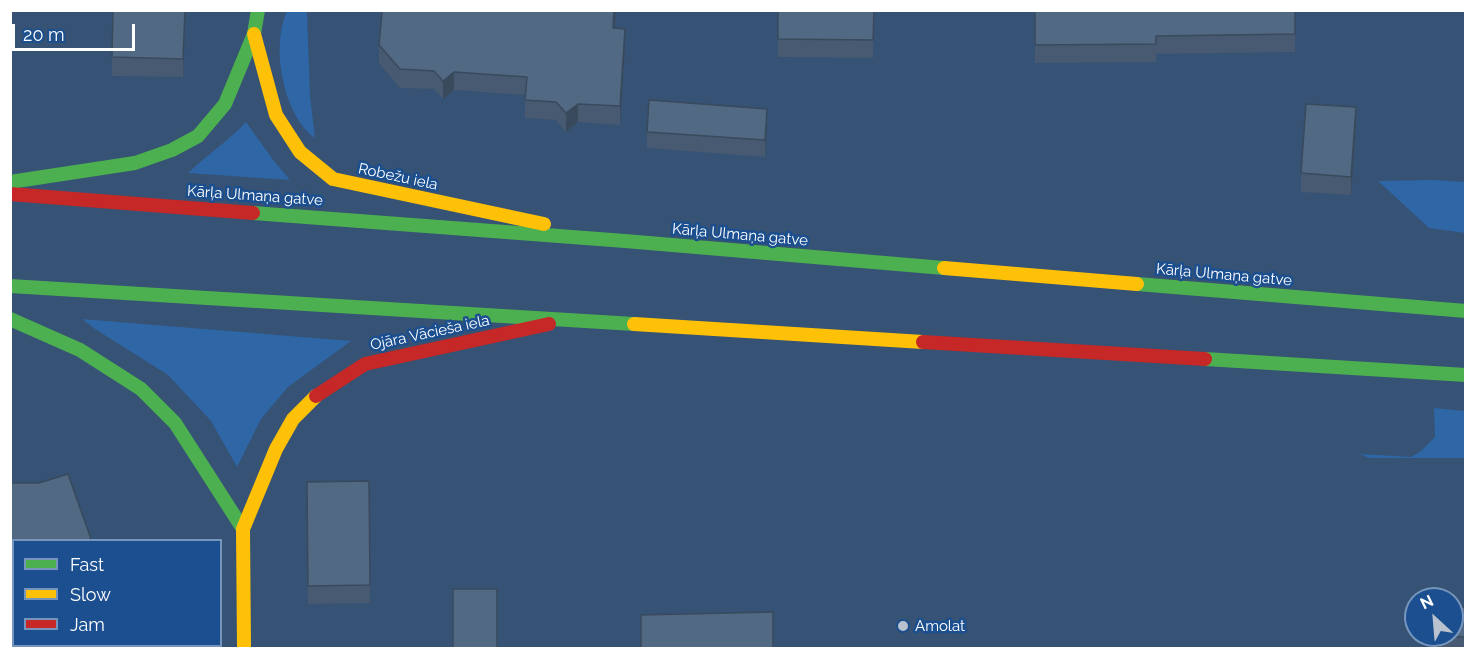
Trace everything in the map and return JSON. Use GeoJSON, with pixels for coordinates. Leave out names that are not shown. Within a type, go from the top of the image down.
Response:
{"type":"FeatureCollection","features":[{"type":"Feature","properties":{"kind":"main road","name":"Robežu iela"},"geometry":{"type":"LineString","coordinates":[[10,182],[135,163],[172,150],[198,136],[225,104],[254,33],[258,10]]}},
{"type":"Feature","properties":{"kind":"main road","name":"Robežu iela"},"geometry":{"type":"LineString","coordinates":[[254,33],[276,115],[300,152],[333,179],[625,242]]}},
{"type":"Feature","properties":{"kind":"main road","name":"Kārļa Ulmaņa gatve"},"geometry":{"type":"LineString","coordinates":[[10,194],[1459,311]]}},
{"type":"Feature","properties":{"kind":"main road"},"geometry":{"type":"LineString","coordinates":[[10,286],[1466,375]]}},
{"type":"Feature","properties":{"kind":"main road"},"geometry":{"type":"LineString","coordinates":[[10,319],[80,350],[141,389],[175,423],[243,529]]}},
{"type":"Feature","properties":{"kind":"main road","name":"Ojāra Vācieša iela"},"geometry":{"type":"LineString","coordinates":[[244,648],[243,529],[276,448],[293,419],[317,395],[365,364],[569,319]]}},
{"type":"Feature","properties":{"kind":"shaded area"},"geometry":{"type":"Polygon","coordinates":[[[287,11],[307,11],[310,96],[315,138],[296,116],[281,71],[280,39],[287,11]]]}},
{"type":"Feature","properties":{"kind":"shaded area"},"geometry":{"type":"Polygon","coordinates":[[[246,122],[290,180],[188,173],[232,135],[246,122]]]}},
{"type":"Feature","properties":{"kind":"shaded area"},"geometry":{"type":"Polygon","coordinates":[[[1378,181],[1465,182],[1465,233],[1429,228],[1378,181]]]}},
{"type":"Feature","properties":{"kind":"shaded area"},"geometry":{"type":"Polygon","coordinates":[[[82,319],[351,341],[288,387],[261,419],[237,467],[211,421],[168,375],[82,319]]]}},
{"type":"Feature","properties":{"kind":"shaded area"},"geometry":{"type":"Polygon","coordinates":[[[1434,408],[1465,411],[1465,458],[1370,458],[1359,454],[1411,457],[1421,451],[1435,437],[1434,408]]]}},
{"type":"Feature","properties":{"kind":"building"},"geometry":{"type":"Polygon","coordinates":[[[113,10],[185,10],[183,59],[112,57],[113,10]]]}},
{"type":"Feature","properties":{"kind":"building"},"geometry":{"type":"Polygon","coordinates":[[[384,10],[614,10],[613,28],[625,29],[620,106],[578,104],[566,113],[556,102],[525,100],[527,77],[454,72],[443,81],[434,71],[400,69],[379,45],[384,10]]]}},
{"type":"Feature","properties":{"kind":"building"},"geometry":{"type":"Polygon","coordinates":[[[778,10],[874,10],[873,40],[778,39],[778,10]]]}},
{"type":"Feature","properties":{"kind":"building"},"geometry":{"type":"Polygon","coordinates":[[[1035,10],[1295,10],[1295,34],[1156,36],[1156,44],[1035,45],[1035,10]]]}},
{"type":"Feature","properties":{"kind":"building"},"geometry":{"type":"Polygon","coordinates":[[[649,100],[767,109],[765,140],[647,132],[649,100]]]}},
{"type":"Feature","properties":{"kind":"building"},"geometry":{"type":"Polygon","coordinates":[[[1306,104],[1356,107],[1351,177],[1301,173],[1306,104]]]}},
{"type":"Feature","properties":{"kind":"building"},"geometry":{"type":"Polygon","coordinates":[[[68,474],[91,539],[12,539],[12,647],[72,648],[10,648],[10,483],[39,483],[68,474]]]}},
{"type":"Feature","properties":{"kind":"building"},"geometry":{"type":"Polygon","coordinates":[[[369,481],[370,585],[308,586],[307,482],[369,481]]]}},
{"type":"Feature","properties":{"kind":"building"},"geometry":{"type":"Polygon","coordinates":[[[453,589],[497,589],[497,648],[453,648],[453,589]]]}},
{"type":"Feature","properties":{"kind":"building"},"geometry":{"type":"Polygon","coordinates":[[[1464,607],[1466,607],[1466,637],[1464,637],[1464,607]]]}},
{"type":"Feature","properties":{"kind":"building"},"geometry":{"type":"Polygon","coordinates":[[[773,612],[773,648],[641,648],[641,615],[773,612]]]}},
{"type":"Feature","properties":{"kind":"traffic: fast"},"geometry":{"type":"LineString","coordinates":[[10,182],[135,163],[172,150],[198,136],[225,104],[254,34],[258,10]]}},
{"type":"Feature","properties":{"kind":"traffic: fast"},"geometry":{"type":"LineString","coordinates":[[253,213],[944,268]]}},
{"type":"Feature","properties":{"kind":"traffic: fast"},"geometry":{"type":"LineString","coordinates":[[1137,284],[1466,311]]}},
{"type":"Feature","properties":{"kind":"traffic: fast"},"geometry":{"type":"LineString","coordinates":[[10,286],[634,324]]}},
{"type":"Feature","properties":{"kind":"traffic: fast"},"geometry":{"type":"LineString","coordinates":[[10,319],[80,350],[141,389],[175,423],[243,529]]}},
{"type":"Feature","properties":{"kind":"traffic: fast"},"geometry":{"type":"LineString","coordinates":[[1205,359],[1466,375]]}},
{"type":"Feature","properties":{"kind":"traffic: slow"},"geometry":{"type":"LineString","coordinates":[[254,34],[276,115],[300,152],[333,179],[544,224]]}},
{"type":"Feature","properties":{"kind":"traffic: slow"},"geometry":{"type":"LineString","coordinates":[[944,268],[1137,284]]}},
{"type":"Feature","properties":{"kind":"traffic: slow"},"geometry":{"type":"LineString","coordinates":[[634,324],[923,342]]}},
{"type":"Feature","properties":{"kind":"traffic: slow"},"geometry":{"type":"LineString","coordinates":[[244,648],[243,529],[276,449],[293,419],[316,396]]}},
{"type":"Feature","properties":{"kind":"traffic: jam"},"geometry":{"type":"LineString","coordinates":[[10,194],[253,213]]}},
{"type":"Feature","properties":{"kind":"traffic: jam"},"geometry":{"type":"LineString","coordinates":[[316,396],[365,364],[549,324]]}},
{"type":"Feature","properties":{"kind":"traffic: jam"},"geometry":{"type":"LineString","coordinates":[[923,342],[1205,359]]}},
{"type":"Feature","properties":{"kind":"place","name":"Amolat"},"geometry":{"type":"Point","coordinates":[903,626]}}]}
